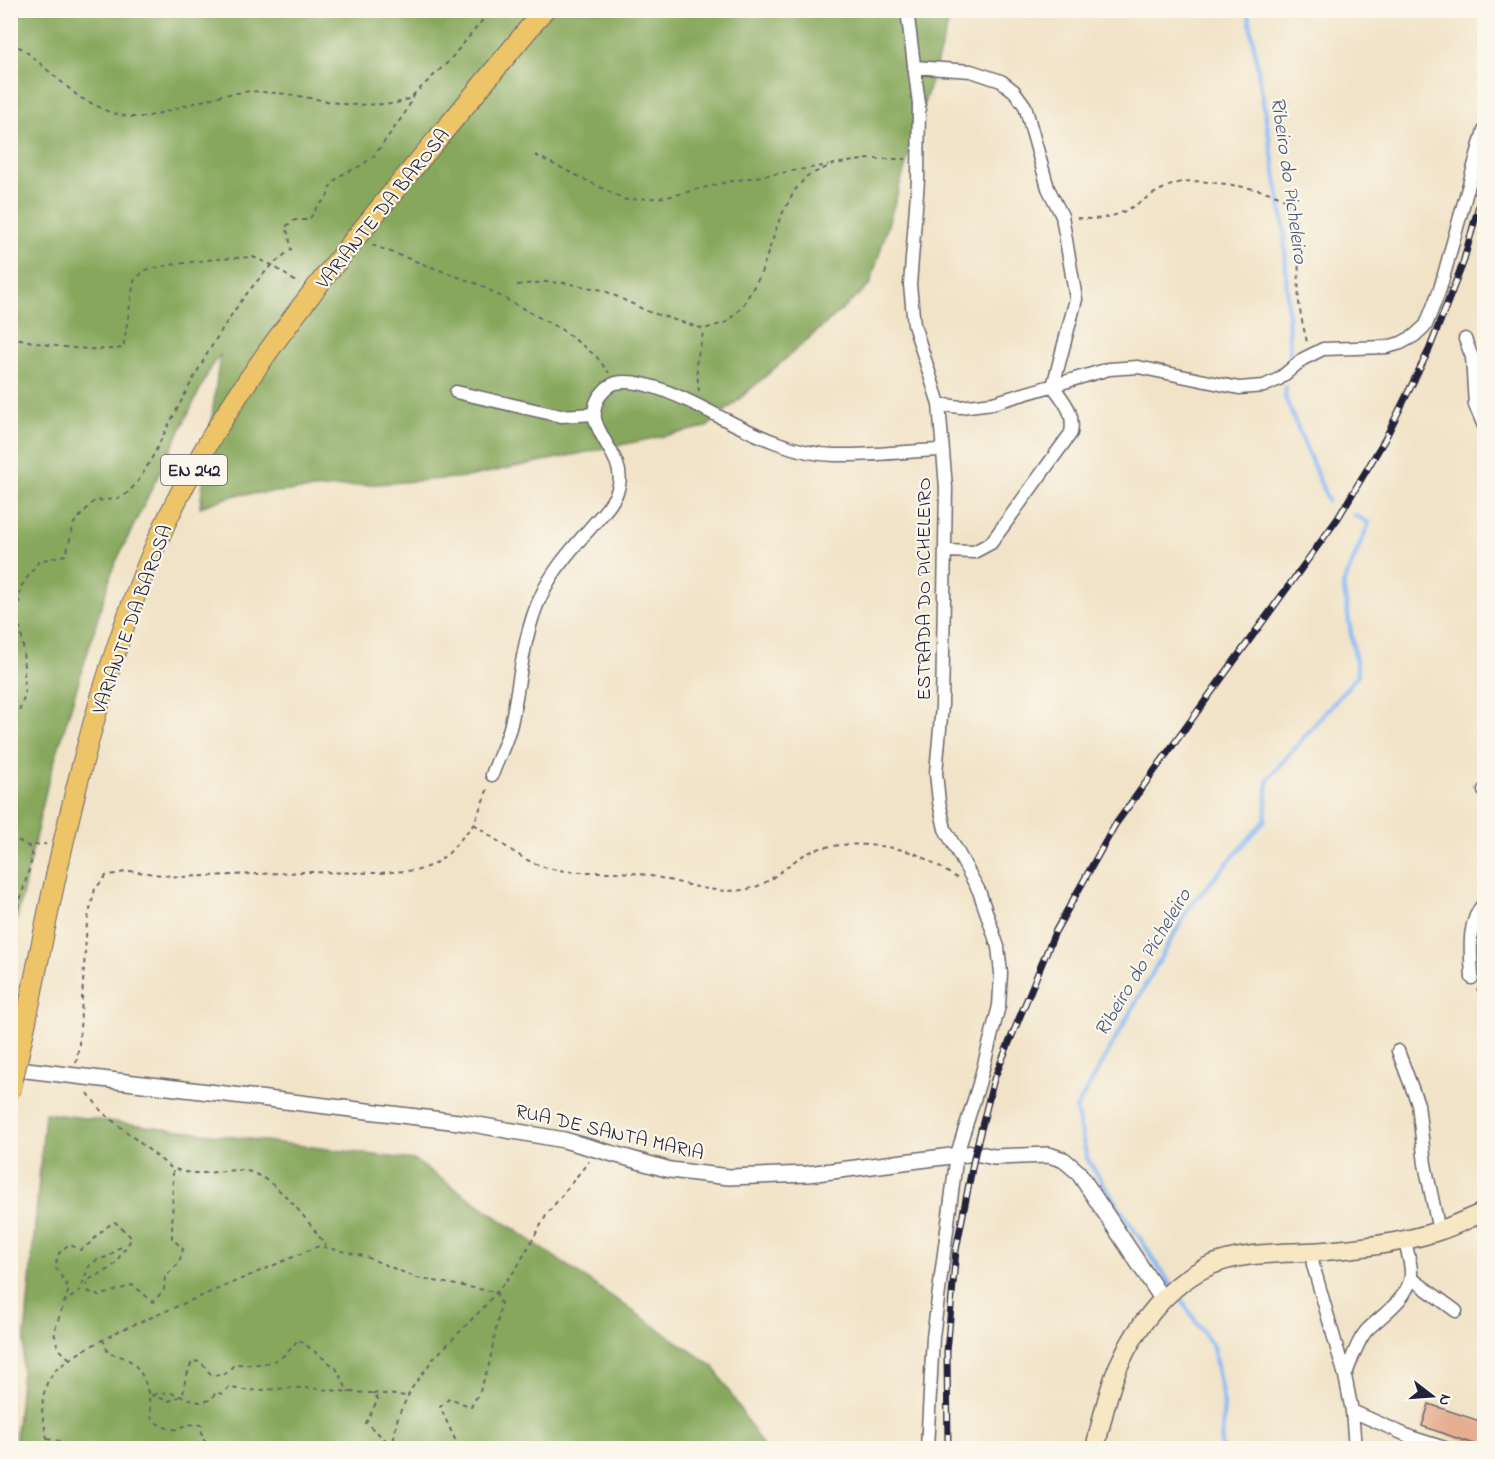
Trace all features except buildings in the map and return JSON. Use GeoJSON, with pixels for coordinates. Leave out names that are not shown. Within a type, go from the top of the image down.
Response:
{"type":"FeatureCollection","features":[{"type":"Feature","properties":{"kind":"main road","name":"VARIANTE DA BAROSA"},"geometry":{"type":"LineString","coordinates":[[10,1092],[87,745],[116,648],[151,557],[184,487],[234,400],[274,343],[355,239],[544,10]]}},
{"type":"Feature","properties":{"kind":"main road"},"geometry":{"type":"LineString","coordinates":[[1095,1449],[1107,1399],[1119,1366],[1140,1329],[1171,1293],[1211,1266],[1232,1259],[1312,1252],[1404,1239],[1439,1231],[1485,1212]]}},
{"type":"Feature","properties":{"kind":"street","name":"ESTRADA DO PICHELEIRO"},"geometry":{"type":"LineString","coordinates":[[907,10],[919,104],[910,285],[914,325],[939,404],[946,488],[942,706],[936,773],[945,829],[979,891],[998,947],[1001,973],[999,1006],[980,1084],[957,1154],[933,1337],[927,1449]]}},
{"type":"Feature","properties":{"kind":"street"},"geometry":{"type":"LineString","coordinates":[[914,67],[970,71],[1001,81],[1014,91],[1025,106],[1048,188],[1062,216],[1077,299],[1053,386]]}},
{"type":"Feature","properties":{"kind":"street"},"geometry":{"type":"LineString","coordinates":[[939,404],[960,407],[993,403],[1109,369],[1138,367],[1239,388],[1264,386],[1279,379],[1310,356],[1323,350],[1387,347],[1401,343],[1414,336],[1426,325],[1440,289],[1485,130]]}},
{"type":"Feature","properties":{"kind":"street"},"geometry":{"type":"LineString","coordinates":[[1465,339],[1472,357],[1475,405],[1485,426]]}},
{"type":"Feature","properties":{"kind":"street"},"geometry":{"type":"LineString","coordinates":[[492,775],[510,727],[531,627],[540,596],[558,567],[613,500],[619,485],[620,471],[613,453],[597,428],[594,405],[605,388],[616,383],[633,382],[674,394],[762,439],[812,452],[832,455],[942,450]]}},
{"type":"Feature","properties":{"kind":"street"},"geometry":{"type":"LineString","coordinates":[[945,551],[974,552],[990,543],[1071,433],[1073,422],[1069,409],[1053,386]]}},
{"type":"Feature","properties":{"kind":"street"},"geometry":{"type":"LineString","coordinates":[[456,392],[561,416],[596,414]]}},
{"type":"Feature","properties":{"kind":"street"},"geometry":{"type":"LineString","coordinates":[[1472,978],[1470,948],[1472,924],[1477,911],[1485,903]]}},
{"type":"Feature","properties":{"kind":"street"},"geometry":{"type":"LineString","coordinates":[[1398,1051],[1418,1104],[1425,1164],[1439,1231]]}},
{"type":"Feature","properties":{"kind":"street","name":"RUA DE SANTA MARIA"},"geometry":{"type":"LineString","coordinates":[[10,1068],[528,1132],[670,1170],[729,1177],[761,1177],[842,1170],[957,1154],[975,1153],[1005,1157],[1048,1155],[1064,1160],[1078,1172],[1171,1293]]}},
{"type":"Feature","properties":{"kind":"street"},"geometry":{"type":"LineString","coordinates":[[1345,1376],[1366,1331],[1406,1290],[1411,1278],[1411,1264],[1404,1239]]}},
{"type":"Feature","properties":{"kind":"street"},"geometry":{"type":"LineString","coordinates":[[1312,1252],[1313,1265],[1345,1376],[1352,1411],[1355,1449]]}},
{"type":"Feature","properties":{"kind":"street"},"geometry":{"type":"LineString","coordinates":[[1411,1278],[1456,1311]]}},
{"type":"Feature","properties":{"kind":"street"},"geometry":{"type":"LineString","coordinates":[[1352,1411],[1413,1438],[1445,1449]]}},
{"type":"Feature","properties":{"kind":"path"},"geometry":{"type":"LineString","coordinates":[[10,43],[23,49],[80,97],[109,112],[128,117],[146,117],[222,95],[251,91],[287,94],[349,105],[393,104],[409,99],[448,62],[491,10]]}},
{"type":"Feature","properties":{"kind":"path"},"geometry":{"type":"LineString","coordinates":[[10,736],[25,695],[23,644],[18,616],[20,588],[39,561],[66,555],[74,523],[94,501],[122,497],[142,476],[200,369],[239,304],[272,266],[291,250],[289,235],[285,227],[295,220],[309,220],[317,207],[327,198],[330,187],[339,176],[362,165],[374,156],[405,113],[416,92]]}},
{"type":"Feature","properties":{"kind":"path"},"geometry":{"type":"LineString","coordinates":[[535,155],[626,200],[667,197],[727,182],[869,159],[918,159]]}},
{"type":"Feature","properties":{"kind":"path"},"geometry":{"type":"LineString","coordinates":[[517,285],[545,282],[566,283],[603,291],[648,312],[704,329],[727,322],[742,307],[759,276],[780,218],[795,190],[807,176],[834,164]]}},
{"type":"Feature","properties":{"kind":"path"},"geometry":{"type":"LineString","coordinates":[[1062,216],[1088,220],[1108,218],[1180,182],[1194,180],[1269,192],[1283,198],[1294,212],[1297,228],[1299,304],[1310,356]]}},
{"type":"Feature","properties":{"kind":"path"},"geometry":{"type":"LineString","coordinates":[[355,239],[480,285],[564,331],[596,356],[616,383]]}},
{"type":"Feature","properties":{"kind":"path"},"geometry":{"type":"LineString","coordinates":[[10,336],[28,342],[106,350],[123,348],[135,281],[145,270],[203,260],[253,257],[272,266],[304,287]]}},
{"type":"Feature","properties":{"kind":"path"},"geometry":{"type":"LineString","coordinates":[[704,329],[696,364],[697,386],[704,409]]}},
{"type":"Feature","properties":{"kind":"path"},"geometry":{"type":"LineString","coordinates":[[326,1246],[306,1219],[260,1176],[240,1170],[202,1174],[183,1173],[173,1168],[102,1112],[74,1076],[79,1044],[87,922],[94,889],[106,876],[129,872],[180,877],[307,872],[379,873],[419,870],[434,864],[448,854],[474,824],[492,775]]}},
{"type":"Feature","properties":{"kind":"path"},"geometry":{"type":"LineString","coordinates":[[474,824],[525,858],[544,867],[563,870],[639,874],[688,885],[732,891],[753,888],[768,881],[809,852],[859,845],[886,846],[915,854],[979,891]]}},
{"type":"Feature","properties":{"kind":"path"},"geometry":{"type":"LineString","coordinates":[[10,836],[28,846],[33,856],[10,934]]}},
{"type":"Feature","properties":{"kind":"path"},"geometry":{"type":"LineString","coordinates":[[28,846],[48,843]]}},
{"type":"Feature","properties":{"kind":"path"},"geometry":{"type":"LineString","coordinates":[[10,906],[17,910]]}},
{"type":"Feature","properties":{"kind":"path"},"geometry":{"type":"LineString","coordinates":[[393,1448],[398,1416],[408,1395],[433,1359],[516,1269],[547,1214],[598,1149]]}},
{"type":"Feature","properties":{"kind":"path"},"geometry":{"type":"LineString","coordinates":[[70,1359],[58,1348],[54,1332],[69,1289],[55,1266],[60,1253],[69,1244],[80,1250],[93,1243],[96,1234],[116,1222],[132,1238],[112,1268],[86,1281],[89,1292],[99,1296],[133,1285],[153,1302],[164,1290],[165,1276],[179,1263],[183,1249],[172,1238],[173,1168]]}},
{"type":"Feature","properties":{"kind":"path"},"geometry":{"type":"LineString","coordinates":[[63,1303],[80,1291],[89,1266],[125,1246]]}},
{"type":"Feature","properties":{"kind":"path"},"geometry":{"type":"LineString","coordinates":[[49,1449],[42,1414],[43,1397],[47,1383],[56,1369],[119,1331],[319,1246],[364,1256],[417,1278],[496,1292]]}},
{"type":"Feature","properties":{"kind":"path"},"geometry":{"type":"LineString","coordinates":[[459,1449],[441,1407],[450,1398],[471,1407],[480,1391],[489,1365],[501,1304],[496,1292]]}},
{"type":"Feature","properties":{"kind":"path"},"geometry":{"type":"LineString","coordinates":[[183,1395],[192,1361],[201,1362],[213,1376],[225,1374],[236,1364],[280,1360],[290,1352],[298,1339],[336,1368],[349,1393]]}},
{"type":"Feature","properties":{"kind":"path"},"geometry":{"type":"LineString","coordinates":[[103,1340],[108,1353],[127,1359],[140,1371],[150,1395],[169,1401],[183,1395]]}},
{"type":"Feature","properties":{"kind":"path"},"geometry":{"type":"LineString","coordinates":[[150,1395],[168,1392],[200,1402],[211,1400],[216,1392],[222,1394],[229,1387],[244,1392],[272,1388],[303,1388],[349,1393],[408,1395]]}},
{"type":"Feature","properties":{"kind":"path"},"geometry":{"type":"LineString","coordinates":[[147,1390],[152,1420],[168,1430],[180,1430],[187,1424],[202,1425],[201,1434],[205,1443],[212,1449]]}},
{"type":"Feature","properties":{"kind":"path"},"geometry":{"type":"LineString","coordinates":[[373,1393],[378,1399],[366,1423],[393,1448]]}},
{"type":"Feature","properties":{"kind":"path"},"geometry":{"type":"LineString","coordinates":[[47,1439],[60,1441],[68,1449]]}},
{"type":"Feature","properties":{"kind":"green space"},"geometry":{"type":"Polygon","coordinates":[[[11,11],[952,11],[870,285],[707,427],[467,477],[236,495],[200,507],[220,355],[212,365],[113,568],[47,786],[11,944],[11,11]]]}},
{"type":"Feature","properties":{"kind":"green space"},"geometry":{"type":"Polygon","coordinates":[[[45,1113],[414,1160],[714,1367],[764,1448],[15,1448],[45,1113]]]}},
{"type":"Feature","properties":{"kind":"waterway","name":"Ribeiro do Picheleiro"},"geometry":{"type":"LineString","coordinates":[[1248,10],[1284,227],[1290,355]]}},
{"type":"Feature","properties":{"kind":"waterway"},"geometry":{"type":"LineString","coordinates":[[1286,387],[1285,397],[1328,501]]}},
{"type":"Feature","properties":{"kind":"waterway","name":"Ribeiro do Picheleiro"},"geometry":{"type":"LineString","coordinates":[[1171,1285],[1087,1159],[1076,1109],[1190,906],[1265,820],[1268,779],[1358,675],[1343,585],[1369,523],[1354,515]]}},
{"type":"Feature","properties":{"kind":"waterway","name":"Ribeiro do Picheleiro"},"geometry":{"type":"LineString","coordinates":[[1176,1292],[1213,1347],[1224,1404],[1221,1448]]}},
{"type":"Feature","properties":{"kind":"railway"},"geometry":{"type":"LineString","coordinates":[[948,1448],[947,1352],[956,1250],[975,1153],[994,1079],[1055,932],[1115,825],[1338,518],[1385,439],[1429,350],[1463,263],[1484,187]]}}]}
